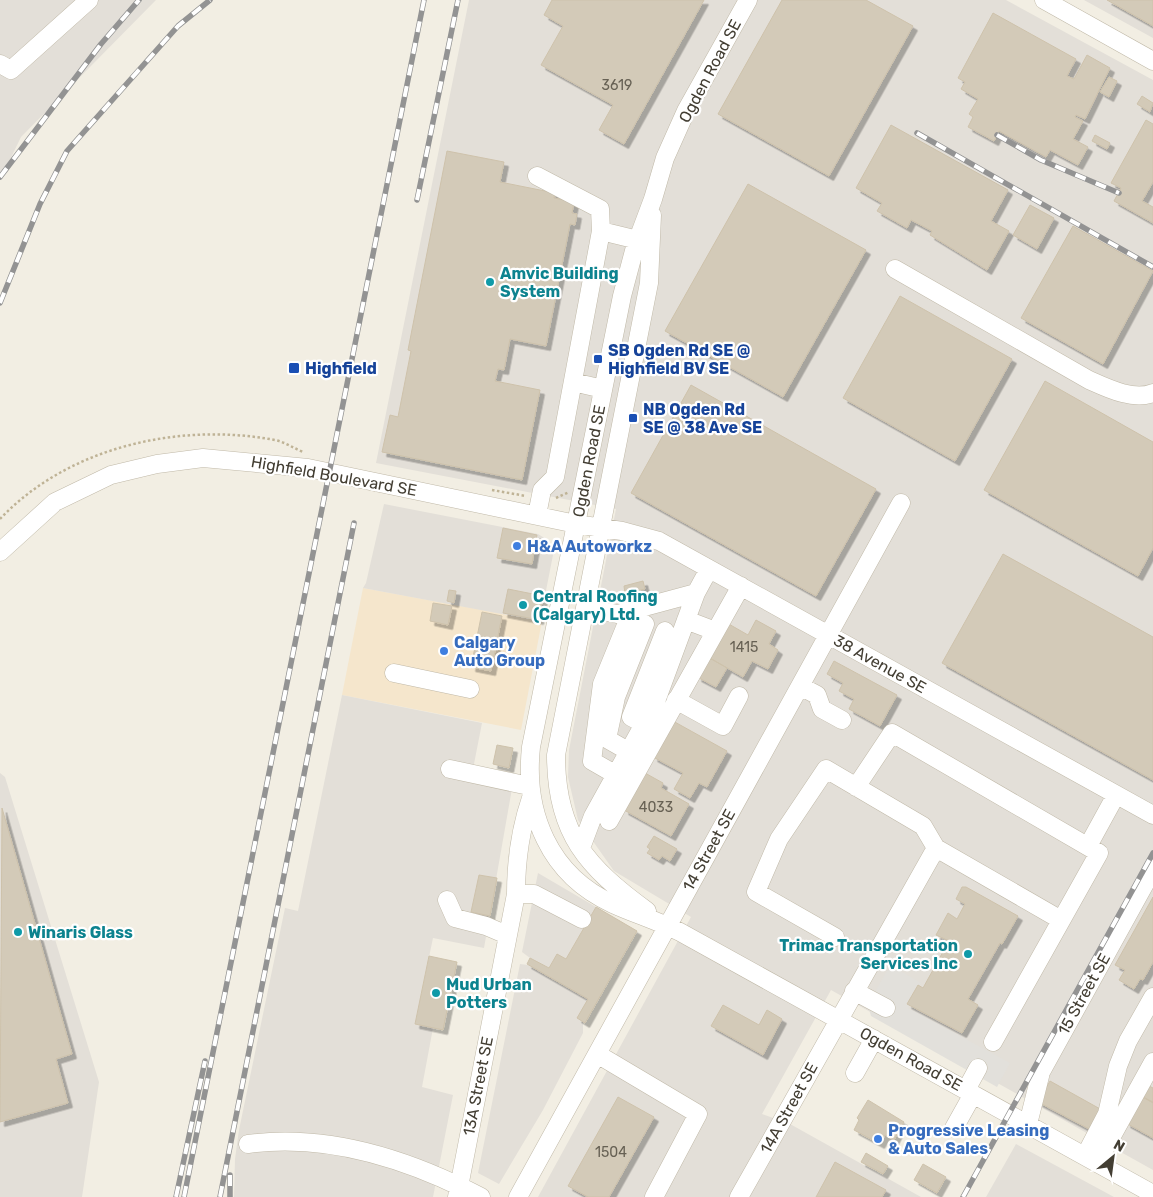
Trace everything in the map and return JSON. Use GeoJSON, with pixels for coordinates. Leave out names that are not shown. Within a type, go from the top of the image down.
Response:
{"type":"FeatureCollection","features":[{"type":"Feature","properties":{"kind":"street"},"geometry":{"type":"LineString","coordinates":[[0,64],[12,70],[89,0]]}},
{"type":"Feature","properties":{"kind":"street"},"geometry":{"type":"LineString","coordinates":[[1044,0],[1153,61]]}},
{"type":"Feature","properties":{"kind":"street","name":"Ogden Road SE"},"geometry":{"type":"LineString","coordinates":[[747,1],[686,111],[665,158],[622,296],[531,746],[530,792],[539,826],[554,856],[577,882],[611,904],[667,926],[1153,1194]]}},
{"type":"Feature","properties":{"kind":"street"},"geometry":{"type":"LineString","coordinates":[[537,515],[542,490],[555,476],[601,231],[600,209],[538,176]]}},
{"type":"Feature","properties":{"kind":"street","name":"Ogden Road SE"},"geometry":{"type":"LineString","coordinates":[[653,198],[649,283],[556,755],[556,777],[560,799],[570,831],[598,871],[623,893],[667,926]]}},
{"type":"Feature","properties":{"kind":"street"},"geometry":{"type":"LineString","coordinates":[[601,231],[638,240]]}},
{"type":"Feature","properties":{"kind":"street"},"geometry":{"type":"LineString","coordinates":[[895,269],[1089,380],[1109,389],[1134,395],[1153,393]]}},
{"type":"Feature","properties":{"kind":"street"},"geometry":{"type":"LineString","coordinates":[[573,382],[603,389]]}},
{"type":"Feature","properties":{"kind":"street","name":"Highfield Boulevard SE"},"geometry":{"type":"LineString","coordinates":[[0,552],[55,502],[111,474],[157,464],[202,458],[248,460],[308,468],[576,524],[601,527]]}},
{"type":"Feature","properties":{"kind":"street","name":"14 Street SE"},"geometry":{"type":"LineString","coordinates":[[518,1197],[901,503]]}},
{"type":"Feature","properties":{"kind":"street","name":"38 Avenue SE"},"geometry":{"type":"LineString","coordinates":[[601,527],[660,541],[1153,815]]}},
{"type":"Feature","properties":{"kind":"street"},"geometry":{"type":"LineString","coordinates":[[644,724],[631,717],[679,642],[709,569]]}},
{"type":"Feature","properties":{"kind":"street"},"geometry":{"type":"LineString","coordinates":[[581,848],[593,816],[623,779],[667,705],[716,631],[741,586]]}},
{"type":"Feature","properties":{"kind":"street"},"geometry":{"type":"LineString","coordinates":[[585,608],[630,619],[679,642]]}},
{"type":"Feature","properties":{"kind":"street"},"geometry":{"type":"LineString","coordinates":[[630,619],[692,610],[716,631]]}},
{"type":"Feature","properties":{"kind":"street"},"geometry":{"type":"LineString","coordinates":[[628,751],[606,739],[616,697],[630,619]]}},
{"type":"Feature","properties":{"kind":"street"},"geometry":{"type":"LineString","coordinates":[[623,779],[592,761],[602,684],[630,619]]}},
{"type":"Feature","properties":{"kind":"street"},"geometry":{"type":"LineString","coordinates":[[609,821],[623,779],[628,751],[644,724],[667,705],[679,642]]}},
{"type":"Feature","properties":{"kind":"street"},"geometry":{"type":"LineString","coordinates":[[394,673],[470,689]]}},
{"type":"Feature","properties":{"kind":"street"},"geometry":{"type":"LineString","coordinates":[[800,686],[817,695],[822,709],[842,720]]}},
{"type":"Feature","properties":{"kind":"street"},"geometry":{"type":"LineString","coordinates":[[667,705],[723,726],[740,696]]}},
{"type":"Feature","properties":{"kind":"street"},"geometry":{"type":"LineString","coordinates":[[856,787],[892,733],[1099,853],[993,1042]]}},
{"type":"Feature","properties":{"kind":"street"},"geometry":{"type":"LineString","coordinates":[[450,769],[530,792]]}},
{"type":"Feature","properties":{"kind":"street"},"geometry":{"type":"LineString","coordinates":[[835,937],[756,892],[779,839],[826,770],[923,826],[936,848],[1061,920]]}},
{"type":"Feature","properties":{"kind":"street","name":"13A Street SE"},"geometry":{"type":"LineString","coordinates":[[458,1191],[516,894],[517,856],[530,792]]}},
{"type":"Feature","properties":{"kind":"street"},"geometry":{"type":"LineString","coordinates":[[1088,846],[1116,795]]}},
{"type":"Feature","properties":{"kind":"street","name":"14A Street SE"},"geometry":{"type":"LineString","coordinates":[[739,1197],[936,848]]}},
{"type":"Feature","properties":{"kind":"street","name":"15 Street SE"},"geometry":{"type":"LineString","coordinates":[[1028,1124],[1041,1072],[1153,869]]}},
{"type":"Feature","properties":{"kind":"street"},"geometry":{"type":"LineString","coordinates":[[516,894],[534,894],[582,919]]}},
{"type":"Feature","properties":{"kind":"street"},"geometry":{"type":"LineString","coordinates":[[447,900],[455,918],[486,926],[507,935]]}},
{"type":"Feature","properties":{"kind":"street"},"geometry":{"type":"LineString","coordinates":[[854,991],[886,1008]]}},
{"type":"Feature","properties":{"kind":"street"},"geometry":{"type":"LineString","coordinates":[[1091,1160],[1107,1114],[1118,1066],[1153,997]]}},
{"type":"Feature","properties":{"kind":"street"},"geometry":{"type":"LineString","coordinates":[[855,1073],[874,1039]]}},
{"type":"Feature","properties":{"kind":"street"},"geometry":{"type":"LineString","coordinates":[[597,1054],[698,1114],[654,1197]]}},
{"type":"Feature","properties":{"kind":"street"},"geometry":{"type":"LineString","coordinates":[[1091,1160],[1153,1062]]}},
{"type":"Feature","properties":{"kind":"street"},"geometry":{"type":"LineString","coordinates":[[954,1128],[978,1068]]}},
{"type":"Feature","properties":{"kind":"street"},"geometry":{"type":"LineString","coordinates":[[248,1144],[275,1140],[334,1144],[393,1158],[458,1191],[481,1197]]}},
{"type":"Feature","properties":{"kind":"shaded area"},"geometry":{"type":"Polygon","coordinates":[[[0,0],[156,0],[21,137],[0,180],[0,0]]]}},
{"type":"Feature","properties":{"kind":"shaded area"},"geometry":{"type":"Polygon","coordinates":[[[469,0],[1006,0],[1153,80],[1153,1170],[831,990],[762,1114],[790,1124],[921,1197],[538,1197],[691,917],[614,871],[578,820],[568,777],[569,750],[616,509],[376,463],[469,0]]]}},
{"type":"Feature","properties":{"kind":"shaded area"},"geometry":{"type":"Polygon","coordinates":[[[1084,0],[1153,0],[1153,38],[1084,0]]]}},
{"type":"Feature","properties":{"kind":"shaded area"},"geometry":{"type":"Polygon","coordinates":[[[384,504],[538,534],[546,539],[553,555],[540,621],[363,588],[366,583],[384,504]]]}},
{"type":"Feature","properties":{"kind":"shaded area","name":"Calgary Auto Group"},"geometry":{"type":"Polygon","coordinates":[[[363,588],[542,621],[521,730],[342,695],[363,588]]]}},
{"type":"Feature","properties":{"kind":"shaded area"},"geometry":{"type":"Polygon","coordinates":[[[342,695],[482,723],[473,769],[514,777],[484,948],[433,938],[415,1024],[433,1028],[422,1087],[453,1095],[433,1197],[234,1197],[235,1159],[239,1130],[285,908],[298,911],[342,695]]]}},
{"type":"Feature","properties":{"kind":"shaded area"},"geometry":{"type":"Polygon","coordinates":[[[0,773],[5,777],[99,1082],[82,1197],[0,1197],[0,773]]]}},
{"type":"Feature","properties":{"kind":"shaded area"},"geometry":{"type":"Polygon","coordinates":[[[538,873],[637,931],[585,1023],[583,1022],[583,1033],[543,1110],[499,1184],[478,1173],[520,964],[528,965],[530,958],[522,952],[538,873]]]}},
{"type":"Feature","properties":{"kind":"shaded area"},"geometry":{"type":"Polygon","coordinates":[[[890,965],[921,983],[908,1008],[1010,1063],[997,1087],[871,1016],[869,1009],[871,1004],[869,1003],[890,965]]]}},
{"type":"Feature","properties":{"kind":"shaded area"},"geometry":{"type":"Polygon","coordinates":[[[1016,1144],[1114,1197],[986,1197],[1016,1144]]]}},
{"type":"Feature","properties":{"kind":"building"},"geometry":{"type":"Polygon","coordinates":[[[552,0],[704,0],[624,144],[599,130],[613,105],[541,65],[563,26],[544,15],[552,0]]]}},
{"type":"Feature","properties":{"kind":"building"},"geometry":{"type":"Polygon","coordinates":[[[782,0],[866,0],[913,26],[829,176],[718,114],[782,0]]]}},
{"type":"Feature","properties":{"kind":"building"},"geometry":{"type":"Polygon","coordinates":[[[1107,0],[1153,0],[1153,26],[1107,0]]]}},
{"type":"Feature","properties":{"kind":"building"},"geometry":{"type":"Polygon","coordinates":[[[993,13],[1076,59],[1067,76],[1074,79],[1087,55],[1110,68],[1085,119],[1076,115],[1075,117],[1083,121],[1073,139],[1088,147],[1078,165],[1050,150],[1046,157],[999,131],[994,141],[968,127],[973,117],[969,114],[978,99],[961,89],[965,82],[958,78],[993,13]]]}},
{"type":"Feature","properties":{"kind":"building"},"geometry":{"type":"Polygon","coordinates":[[[1109,77],[1117,81],[1109,97],[1100,92],[1109,77]]]}},
{"type":"Feature","properties":{"kind":"building"},"geometry":{"type":"Polygon","coordinates":[[[1142,96],[1153,103],[1150,112],[1137,104],[1142,96]]]}},
{"type":"Feature","properties":{"kind":"building"},"geometry":{"type":"Polygon","coordinates":[[[1146,120],[1153,124],[1153,182],[1142,201],[1153,207],[1153,223],[1114,201],[1121,188],[1111,183],[1146,120]]]}},
{"type":"Feature","properties":{"kind":"building"},"geometry":{"type":"Polygon","coordinates":[[[891,125],[1008,190],[991,221],[1009,231],[987,270],[930,235],[932,231],[911,220],[907,228],[877,211],[882,203],[856,188],[891,125]]]}},
{"type":"Feature","properties":{"kind":"building"},"geometry":{"type":"Polygon","coordinates":[[[1095,135],[1110,143],[1107,149],[1092,141],[1095,135]]]}},
{"type":"Feature","properties":{"kind":"building","name":"Amvic Building System"},"geometry":{"type":"Polygon","coordinates":[[[447,151],[504,162],[500,182],[555,193],[554,198],[574,202],[572,213],[577,214],[575,225],[570,224],[546,346],[510,339],[504,370],[498,369],[495,381],[540,390],[522,480],[382,452],[390,415],[398,417],[411,351],[408,350],[447,151]]]}},
{"type":"Feature","properties":{"kind":"building"},"geometry":{"type":"Polygon","coordinates":[[[748,184],[866,250],[783,397],[665,331],[748,184]]]}},
{"type":"Feature","properties":{"kind":"building"},"geometry":{"type":"Polygon","coordinates":[[[1030,205],[1054,218],[1037,249],[1013,235],[1030,205]]]}},
{"type":"Feature","properties":{"kind":"building"},"geometry":{"type":"Polygon","coordinates":[[[1073,226],[1153,271],[1103,364],[1021,318],[1073,226]]]}},
{"type":"Feature","properties":{"kind":"building"},"geometry":{"type":"Polygon","coordinates":[[[900,296],[1012,359],[955,461],[843,398],[900,296]]]}},
{"type":"Feature","properties":{"kind":"building"},"geometry":{"type":"Polygon","coordinates":[[[1045,381],[1153,442],[1153,548],[1138,576],[984,490],[1045,381]]]}},
{"type":"Feature","properties":{"kind":"building"},"geometry":{"type":"Polygon","coordinates":[[[691,385],[876,489],[816,596],[631,493],[691,385]]]}},
{"type":"Feature","properties":{"kind":"building","name":"H&A Autoworkz"},"geometry":{"type":"Polygon","coordinates":[[[503,528],[537,535],[532,564],[497,558],[503,528]]]}},
{"type":"Feature","properties":{"kind":"building"},"geometry":{"type":"Polygon","coordinates":[[[1003,554],[1153,637],[1153,780],[942,663],[1003,554]]]}},
{"type":"Feature","properties":{"kind":"building"},"geometry":{"type":"Polygon","coordinates":[[[643,581],[645,589],[625,594],[624,586],[643,581]]]}},
{"type":"Feature","properties":{"kind":"building","name":"Central Roofing (Calgary) Ltd."},"geometry":{"type":"Polygon","coordinates":[[[508,589],[543,596],[539,620],[503,613],[508,589]]]}},
{"type":"Feature","properties":{"kind":"building"},"geometry":{"type":"Polygon","coordinates":[[[449,590],[456,591],[454,603],[447,601],[449,590]]]}},
{"type":"Feature","properties":{"kind":"building"},"geometry":{"type":"Polygon","coordinates":[[[433,603],[452,606],[448,625],[430,621],[433,603]]]}},
{"type":"Feature","properties":{"kind":"building"},"geometry":{"type":"Polygon","coordinates":[[[482,612],[502,616],[491,671],[471,667],[482,612]]]}},
{"type":"Feature","properties":{"kind":"building"},"geometry":{"type":"Polygon","coordinates":[[[756,620],[776,631],[769,644],[778,650],[768,669],[752,661],[743,677],[708,657],[727,623],[748,635],[756,620]]]}},
{"type":"Feature","properties":{"kind":"building"},"geometry":{"type":"Polygon","coordinates":[[[708,657],[727,668],[716,687],[697,677],[708,657]]]}},
{"type":"Feature","properties":{"kind":"building"},"geometry":{"type":"Polygon","coordinates":[[[834,661],[897,695],[880,726],[849,709],[854,699],[839,691],[843,683],[827,674],[834,661]]]}},
{"type":"Feature","properties":{"kind":"building"},"geometry":{"type":"Polygon","coordinates":[[[673,721],[727,751],[707,787],[699,783],[690,798],[674,789],[683,773],[653,757],[673,721]]]}},
{"type":"Feature","properties":{"kind":"building"},"geometry":{"type":"Polygon","coordinates":[[[497,745],[513,748],[509,768],[493,764],[497,745]]]}},
{"type":"Feature","properties":{"kind":"building"},"geometry":{"type":"Polygon","coordinates":[[[645,773],[663,783],[661,788],[689,804],[671,836],[624,810],[645,773]]]}},
{"type":"Feature","properties":{"kind":"building","name":"Winaris Glass"},"geometry":{"type":"Polygon","coordinates":[[[2,808],[72,1054],[56,1059],[68,1103],[0,1122],[2,808]]]}},
{"type":"Feature","properties":{"kind":"building"},"geometry":{"type":"Polygon","coordinates":[[[654,836],[677,849],[670,861],[662,856],[659,860],[647,853],[650,849],[647,847],[654,836]]]}},
{"type":"Feature","properties":{"kind":"building"},"geometry":{"type":"Polygon","coordinates":[[[479,875],[497,878],[490,916],[471,912],[479,875]]]}},
{"type":"Feature","properties":{"kind":"building","name":"Trimac Transportation Services Inc"},"geometry":{"type":"Polygon","coordinates":[[[962,887],[966,887],[1018,916],[968,999],[978,1005],[962,1033],[907,1004],[918,985],[923,988],[949,941],[936,935],[948,913],[957,919],[965,904],[956,899],[962,887]]]}},
{"type":"Feature","properties":{"kind":"building"},"geometry":{"type":"Polygon","coordinates":[[[1153,897],[1153,962],[1143,980],[1140,979],[1134,989],[1119,980],[1125,970],[1115,965],[1153,897]]]}},
{"type":"Feature","properties":{"kind":"building"},"geometry":{"type":"Polygon","coordinates":[[[596,907],[637,931],[585,1023],[577,1018],[588,999],[527,964],[530,958],[549,968],[557,954],[566,959],[596,907]]]}},
{"type":"Feature","properties":{"kind":"building","name":"Mud Urban Potters"},"geometry":{"type":"Polygon","coordinates":[[[429,956],[457,962],[443,1030],[415,1024],[429,956]]]}},
{"type":"Feature","properties":{"kind":"building"},"geometry":{"type":"Polygon","coordinates":[[[723,1005],[759,1025],[767,1010],[782,1019],[763,1055],[711,1026],[723,1005]]]}},
{"type":"Feature","properties":{"kind":"building"},"geometry":{"type":"Polygon","coordinates":[[[1050,1081],[1102,1110],[1091,1130],[1038,1102],[1050,1081]]]}},
{"type":"Feature","properties":{"kind":"building"},"geometry":{"type":"Polygon","coordinates":[[[1147,1085],[1153,1088],[1153,1102],[1141,1096],[1147,1085]]]}},
{"type":"Feature","properties":{"kind":"building"},"geometry":{"type":"Polygon","coordinates":[[[1141,1096],[1153,1103],[1153,1138],[1126,1123],[1141,1096]]]}},
{"type":"Feature","properties":{"kind":"building"},"geometry":{"type":"Polygon","coordinates":[[[618,1097],[654,1117],[609,1197],[588,1197],[568,1186],[618,1097]]]}},
{"type":"Feature","properties":{"kind":"building"},"geometry":{"type":"Polygon","coordinates":[[[868,1100],[904,1122],[894,1140],[885,1135],[880,1144],[854,1130],[859,1120],[857,1118],[868,1100]]]}},
{"type":"Feature","properties":{"kind":"building"},"geometry":{"type":"Polygon","coordinates":[[[866,1153],[888,1166],[883,1174],[861,1162],[866,1153]]]}},
{"type":"Feature","properties":{"kind":"building"},"geometry":{"type":"Polygon","coordinates":[[[835,1162],[886,1190],[882,1197],[816,1197],[835,1162]]]}},
{"type":"Feature","properties":{"kind":"building"},"geometry":{"type":"Polygon","coordinates":[[[923,1164],[946,1177],[937,1193],[914,1180],[923,1164]]]}},
{"type":"Feature","properties":{"kind":"railway"},"geometry":{"type":"LineString","coordinates":[[0,177],[101,44],[139,0]]}},
{"type":"Feature","properties":{"kind":"railway"},"geometry":{"type":"LineString","coordinates":[[0,303],[40,204],[67,151],[178,26],[210,0]]}},
{"type":"Feature","properties":{"kind":"railway"},"geometry":{"type":"LineString","coordinates":[[184,1197],[424,0]]}},
{"type":"Feature","properties":{"kind":"railway"},"geometry":{"type":"LineString","coordinates":[[417,200],[458,0]]}},
{"type":"Feature","properties":{"kind":"railway"},"geometry":{"type":"LineString","coordinates":[[917,133],[1153,267]]}},
{"type":"Feature","properties":{"kind":"railway"},"geometry":{"type":"LineString","coordinates":[[997,135],[1041,160],[1119,193]]}},
{"type":"Feature","properties":{"kind":"railway"},"geometry":{"type":"LineString","coordinates":[[220,1197],[354,523]]}},
{"type":"Feature","properties":{"kind":"railway"},"geometry":{"type":"LineString","coordinates":[[963,1197],[1153,853]]}},
{"type":"Feature","properties":{"kind":"railway"},"geometry":{"type":"LineString","coordinates":[[176,1197],[205,1061]]}},
{"type":"Feature","properties":{"kind":"railway"},"geometry":{"type":"LineString","coordinates":[[230,1175],[230,1197]]}},
{"type":"Feature","properties":{"kind":"place","name":"Amvic Building System"},"geometry":{"type":"Point","coordinates":[490,282]}},
{"type":"Feature","properties":{"kind":"place","name":"SB Ogden Rd SE @ Highfield BV SE"},"geometry":{"type":"Point","coordinates":[598,359]}},
{"type":"Feature","properties":{"kind":"place","name":"Highfield"},"geometry":{"type":"Point","coordinates":[294,368]}},
{"type":"Feature","properties":{"kind":"place","name":"NB Ogden Rd SE @ 38 Ave SE"},"geometry":{"type":"Point","coordinates":[633,418]}},
{"type":"Feature","properties":{"kind":"place","name":"H&A Autoworkz"},"geometry":{"type":"Point","coordinates":[517,546]}},
{"type":"Feature","properties":{"kind":"place","name":"Central Roofing (Calgary) Ltd."},"geometry":{"type":"Point","coordinates":[523,605]}},
{"type":"Feature","properties":{"kind":"place","name":"Calgary Auto Group"},"geometry":{"type":"Point","coordinates":[444,651]}},
{"type":"Feature","properties":{"kind":"place","name":"Winaris Glass"},"geometry":{"type":"Point","coordinates":[18,932]}},
{"type":"Feature","properties":{"kind":"place","name":"Trimac Transportation Services Inc"},"geometry":{"type":"Point","coordinates":[968,954]}},
{"type":"Feature","properties":{"kind":"place","name":"Mud Urban Potters"},"geometry":{"type":"Point","coordinates":[436,993]}},
{"type":"Feature","properties":{"kind":"place","name":"Progressive Leasing & Auto Sales"},"geometry":{"type":"Point","coordinates":[878,1139]}}]}
